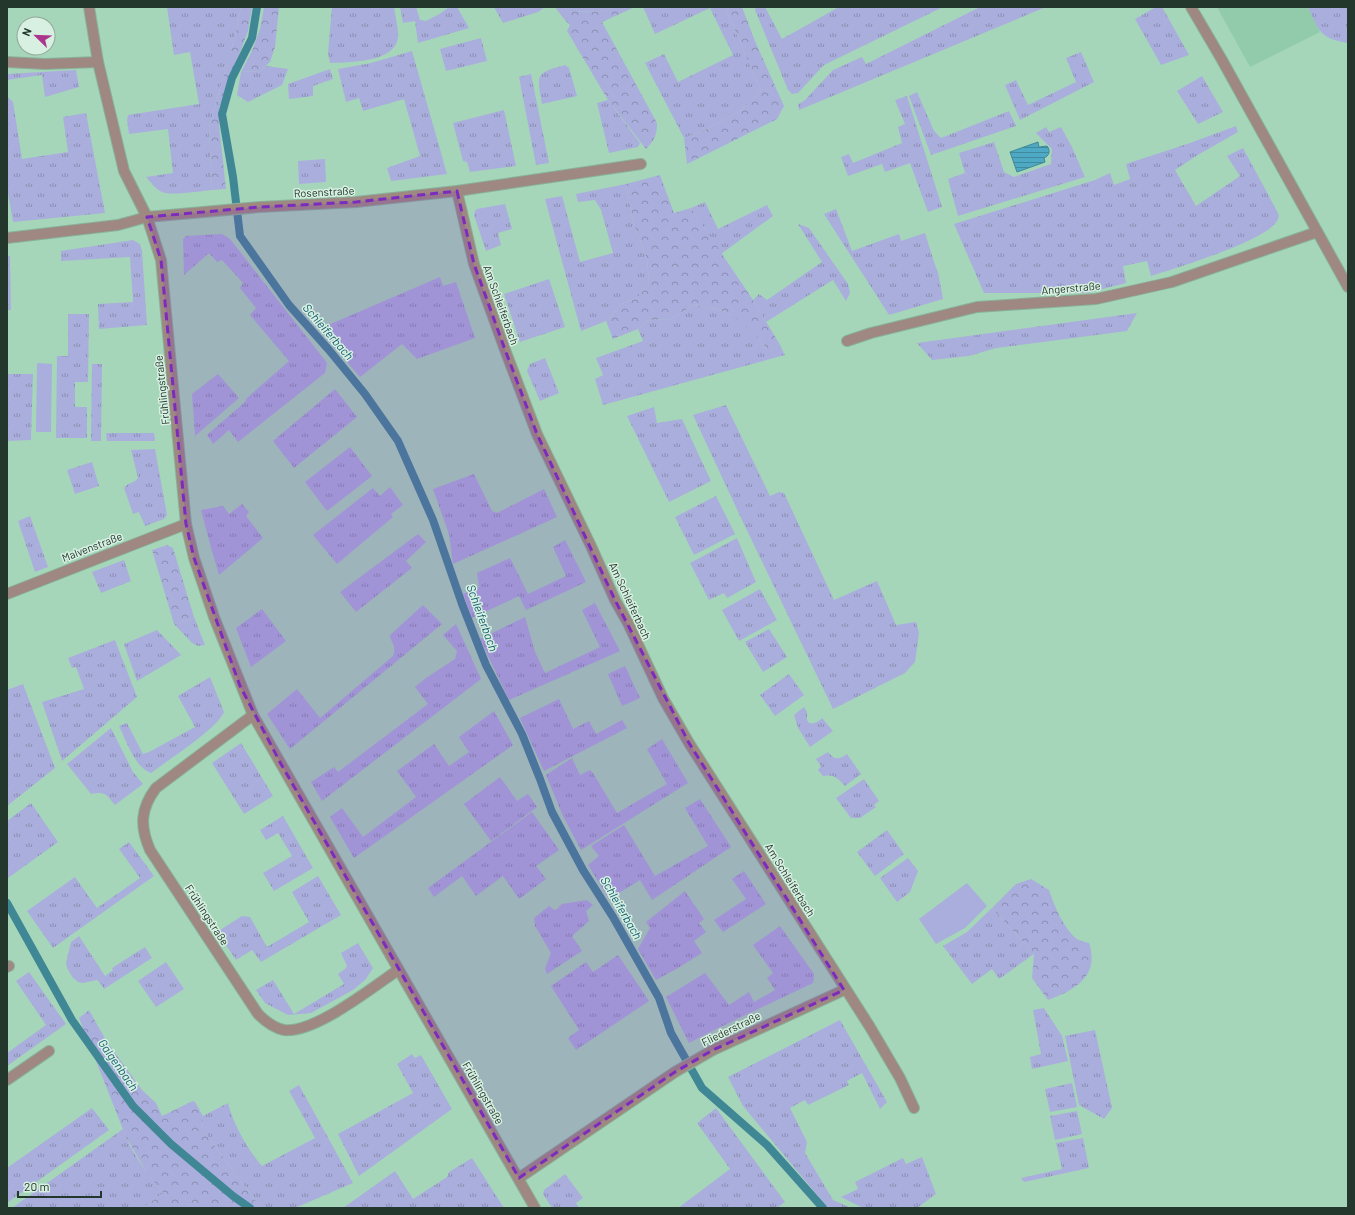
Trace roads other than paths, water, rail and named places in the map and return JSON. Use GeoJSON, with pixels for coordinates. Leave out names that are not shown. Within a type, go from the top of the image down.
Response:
{"type":"FeatureCollection","features":[{"type":"Feature","properties":{"kind":"street","name":"Frühlingstraße"},"geometry":{"type":"LineString","coordinates":[[89,7],[98,62],[124,170],[147,217],[161,260],[186,524],[194,558],[214,617],[253,715],[535,1208]]}},
{"type":"Feature","properties":{"kind":"street"},"geometry":{"type":"LineString","coordinates":[[1191,7],[1348,287]]}},
{"type":"Feature","properties":{"kind":"street"},"geometry":{"type":"LineString","coordinates":[[7,62],[45,64],[98,62]]}},
{"type":"Feature","properties":{"kind":"street","name":"Rosenstraße"},"geometry":{"type":"LineString","coordinates":[[7,238],[118,225],[147,217],[260,206],[356,202],[457,192],[641,164]]}},
{"type":"Feature","properties":{"kind":"street","name":"Am Schleiferbach"},"geometry":{"type":"LineString","coordinates":[[457,192],[474,264],[537,434],[591,546],[615,600],[628,623],[663,698],[689,743],[779,884],[844,990]]}},
{"type":"Feature","properties":{"kind":"street","name":"Angerstraße"},"geometry":{"type":"LineString","coordinates":[[846,341],[871,332],[977,307],[1096,299],[1172,282],[1317,232]]}},
{"type":"Feature","properties":{"kind":"street","name":"Malvenstraße"},"geometry":{"type":"LineString","coordinates":[[7,594],[186,524]]}},
{"type":"Feature","properties":{"kind":"street","name":"Frühlingstraße"},"geometry":{"type":"LineString","coordinates":[[253,715],[156,788],[149,797],[142,818],[145,839],[150,850],[258,1014],[266,1022],[283,1030],[295,1030],[310,1026],[338,1010],[398,970]]}},
{"type":"Feature","properties":{"kind":"street"},"geometry":{"type":"LineString","coordinates":[[844,990],[870,1027],[900,1078],[914,1108]]}},
{"type":"Feature","properties":{"kind":"street","name":"Fliederstraße"},"geometry":{"type":"LineString","coordinates":[[519,1178],[675,1072],[713,1050],[844,990]]}},
{"type":"Feature","properties":{"kind":"street"},"geometry":{"type":"LineString","coordinates":[[7,1080],[49,1051]]}},
{"type":"Feature","properties":{"kind":"waterway","name":"Schleiferbach"},"geometry":{"type":"LineString","coordinates":[[257,7],[252,38],[232,78],[222,114],[233,177],[240,236],[289,305],[365,394],[398,441],[433,520],[462,604],[486,665],[522,734],[552,812],[583,870],[613,917],[659,998],[671,1033],[702,1088],[767,1145],[823,1208]]}},
{"type":"Feature","properties":{"kind":"waterway","name":"Galgenbach"},"geometry":{"type":"LineString","coordinates":[[7,903],[72,1020],[133,1106],[171,1144],[233,1196],[250,1208]]}}]}
